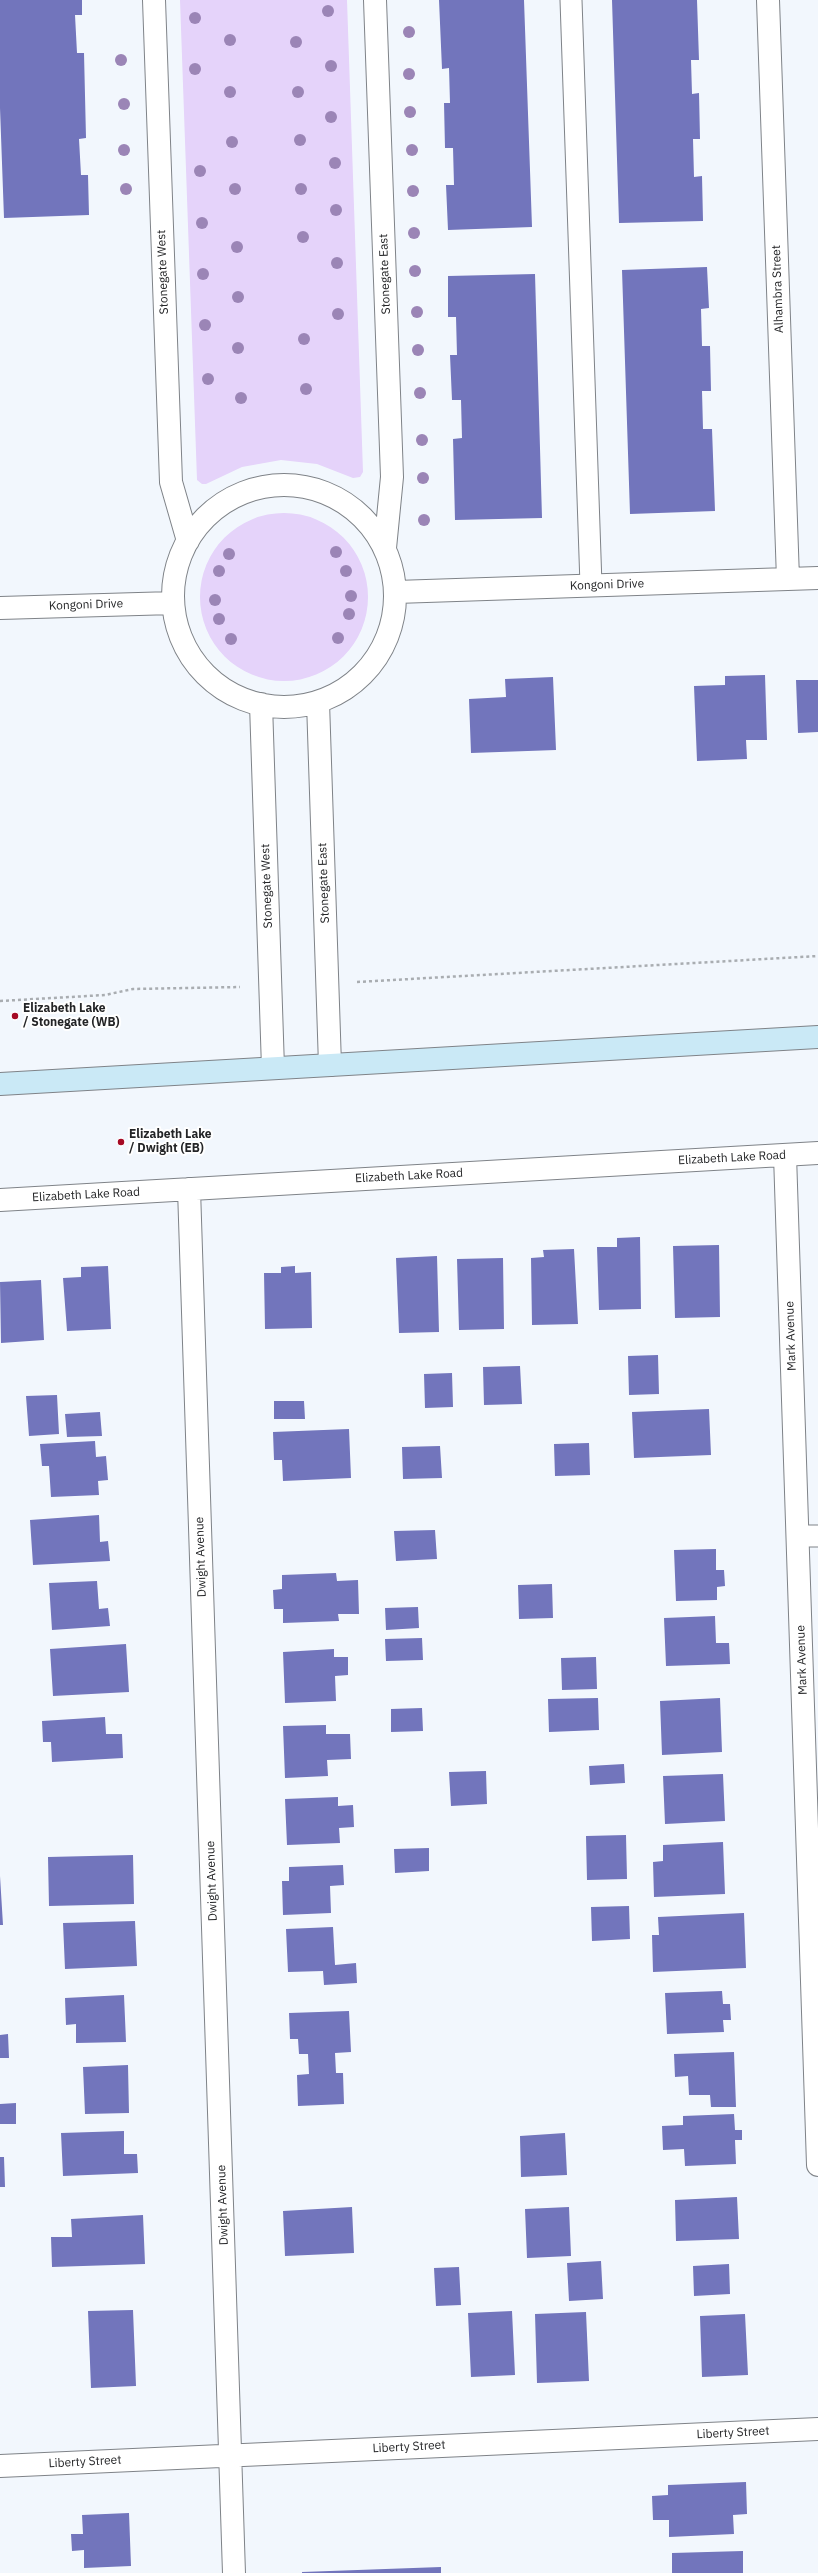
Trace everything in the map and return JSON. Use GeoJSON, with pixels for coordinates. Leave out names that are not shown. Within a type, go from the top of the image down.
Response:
{"type":"FeatureCollection","features":[{"type":"Feature","properties":{"kind":"main road"},"geometry":{"type":"LineString","coordinates":[[0,1084],[818,1037]]}},
{"type":"Feature","properties":{"kind":"street","name":"Stonegate West"},"geometry":{"type":"LineString","coordinates":[[154,0],[170,482],[188,541]]}},
{"type":"Feature","properties":{"kind":"street","name":"Stonegate East"},"geometry":{"type":"LineString","coordinates":[[375,0],[392,477],[385,548]]}},
{"type":"Feature","properties":{"kind":"street","name":"Alhambra Street"},"geometry":{"type":"LineString","coordinates":[[768,0],[788,579]]}},
{"type":"Feature","properties":{"kind":"street"},"geometry":{"type":"LineString","coordinates":[[288,485],[306,487],[338,499],[365,520],[385,548],[392,570],[396,592],[392,624],[380,653],[359,678],[347,688],[318,702],[290,707],[261,704],[234,695],[222,688],[200,668],[184,644],[175,617],[173,603],[176,570],[188,541],[197,526],[223,503],[254,489],[288,485]]}},
{"type":"Feature","properties":{"kind":"street","name":"Kongoni Drive"},"geometry":{"type":"LineString","coordinates":[[396,592],[818,578]]}},
{"type":"Feature","properties":{"kind":"street","name":"Kongoni Drive"},"geometry":{"type":"LineString","coordinates":[[0,608],[173,603]]}},
{"type":"Feature","properties":{"kind":"street","name":"Stonegate East"},"geometry":{"type":"LineString","coordinates":[[318,702],[330,1065]]}},
{"type":"Feature","properties":{"kind":"street","name":"Stonegate West"},"geometry":{"type":"LineString","coordinates":[[261,704],[273,1068]]}},
{"type":"Feature","properties":{"kind":"street","name":"Elizabeth Lake Road"},"geometry":{"type":"LineString","coordinates":[[0,1200],[818,1153]]}},
{"type":"Feature","properties":{"kind":"street","name":"Mark Avenue"},"geometry":{"type":"LineString","coordinates":[[785,1155],[808,1536],[818,2165]]}},
{"type":"Feature","properties":{"kind":"street","name":"Dwight Avenue"},"geometry":{"type":"LineString","coordinates":[[189,1189],[234,2573]]}},
{"type":"Feature","properties":{"kind":"street","name":"Liberty Street"},"geometry":{"type":"LineString","coordinates":[[0,2466],[818,2430]]}},
{"type":"Feature","properties":{"kind":"lane"},"geometry":{"type":"LineString","coordinates":[[571,0],[591,586]]}},
{"type":"Feature","properties":{"kind":"path"},"geometry":{"type":"LineString","coordinates":[[328,983],[818,956]]}},
{"type":"Feature","properties":{"kind":"path"},"geometry":{"type":"LineString","coordinates":[[0,1001],[105,995],[133,989],[270,986]]}},
{"type":"Feature","properties":{"kind":"shaded area"},"geometry":{"type":"Polygon","coordinates":[[[180,0],[347,0],[363,472],[360,477],[353,478],[317,464],[281,460],[242,467],[206,484],[202,484],[197,480],[180,0]]]}},
{"type":"Feature","properties":{"kind":"shaded area"},"geometry":{"type":"Polygon","coordinates":[[[284,513],[308,517],[323,523],[337,532],[349,544],[358,558],[364,573],[368,597],[364,621],[358,636],[349,650],[337,662],[323,671],[308,677],[284,681],[260,677],[245,671],[231,662],[219,650],[210,636],[204,621],[200,597],[204,573],[210,558],[219,544],[231,532],[245,523],[260,517],[284,513]]]}},
{"type":"Feature","properties":{"kind":"building"},"geometry":{"type":"Polygon","coordinates":[[[0,0],[82,0],[82,15],[75,15],[77,53],[84,53],[86,138],[79,139],[81,175],[88,175],[89,215],[4,218],[0,108],[0,0]]]}},
{"type":"Feature","properties":{"kind":"building"},"geometry":{"type":"Polygon","coordinates":[[[439,0],[524,0],[532,227],[448,230],[446,185],[454,185],[453,148],[445,148],[444,103],[450,103],[449,68],[442,69],[439,0]]]}},
{"type":"Feature","properties":{"kind":"building"},"geometry":{"type":"Polygon","coordinates":[[[612,0],[697,0],[699,60],[691,60],[692,94],[699,93],[700,139],[693,139],[694,177],[702,176],[703,221],[619,223],[612,0]]]}},
{"type":"Feature","properties":{"kind":"building"},"geometry":{"type":"Polygon","coordinates":[[[707,267],[709,308],[701,309],[702,346],[710,346],[711,391],[702,391],[703,429],[712,429],[715,511],[630,514],[622,270],[707,267]]]}},
{"type":"Feature","properties":{"kind":"building"},"geometry":{"type":"Polygon","coordinates":[[[535,274],[542,518],[455,520],[453,439],[462,438],[461,400],[452,400],[450,355],[457,355],[456,317],[448,317],[448,276],[535,274]]]}},
{"type":"Feature","properties":{"kind":"building"},"geometry":{"type":"Polygon","coordinates":[[[765,675],[767,740],[746,740],[747,759],[697,761],[694,686],[725,685],[725,676],[765,675]]]}},
{"type":"Feature","properties":{"kind":"building"},"geometry":{"type":"Polygon","coordinates":[[[553,677],[556,750],[471,753],[469,699],[506,697],[505,679],[553,677]]]}},
{"type":"Feature","properties":{"kind":"building"},"geometry":{"type":"Polygon","coordinates":[[[796,680],[818,680],[818,732],[798,733],[796,680]]]}},
{"type":"Feature","properties":{"kind":"building"},"geometry":{"type":"Polygon","coordinates":[[[640,1237],[641,1309],[599,1310],[597,1247],[617,1247],[617,1238],[640,1237]]]}},
{"type":"Feature","properties":{"kind":"building"},"geometry":{"type":"Polygon","coordinates":[[[719,1245],[720,1317],[675,1318],[673,1246],[719,1245]]]}},
{"type":"Feature","properties":{"kind":"building"},"geometry":{"type":"Polygon","coordinates":[[[574,1249],[578,1324],[532,1325],[531,1258],[544,1257],[543,1250],[574,1249]]]}},
{"type":"Feature","properties":{"kind":"building"},"geometry":{"type":"Polygon","coordinates":[[[437,1256],[439,1332],[399,1333],[396,1258],[437,1256]]]}},
{"type":"Feature","properties":{"kind":"building"},"geometry":{"type":"Polygon","coordinates":[[[503,1258],[504,1329],[459,1330],[457,1259],[503,1258]]]}},
{"type":"Feature","properties":{"kind":"building"},"geometry":{"type":"Polygon","coordinates":[[[108,1266],[111,1329],[67,1331],[63,1278],[81,1277],[81,1267],[108,1266]]]}},
{"type":"Feature","properties":{"kind":"building"},"geometry":{"type":"Polygon","coordinates":[[[295,1266],[295,1273],[311,1272],[312,1328],[265,1329],[264,1273],[281,1273],[281,1267],[295,1266]]]}},
{"type":"Feature","properties":{"kind":"building"},"geometry":{"type":"Polygon","coordinates":[[[41,1280],[44,1340],[1,1343],[0,1282],[41,1280]]]}},
{"type":"Feature","properties":{"kind":"building"},"geometry":{"type":"Polygon","coordinates":[[[658,1355],[659,1394],[629,1395],[628,1356],[658,1355]]]}},
{"type":"Feature","properties":{"kind":"building"},"geometry":{"type":"Polygon","coordinates":[[[520,1366],[522,1404],[484,1405],[483,1367],[520,1366]]]}},
{"type":"Feature","properties":{"kind":"building"},"geometry":{"type":"Polygon","coordinates":[[[452,1373],[453,1407],[425,1408],[424,1374],[452,1373]]]}},
{"type":"Feature","properties":{"kind":"building"},"geometry":{"type":"Polygon","coordinates":[[[57,1395],[59,1434],[29,1436],[26,1396],[57,1395]]]}},
{"type":"Feature","properties":{"kind":"building"},"geometry":{"type":"Polygon","coordinates":[[[274,1401],[304,1401],[305,1419],[274,1419],[274,1401]]]}},
{"type":"Feature","properties":{"kind":"building"},"geometry":{"type":"Polygon","coordinates":[[[709,1409],[711,1455],[634,1458],[632,1412],[709,1409]]]}},
{"type":"Feature","properties":{"kind":"building"},"geometry":{"type":"Polygon","coordinates":[[[100,1412],[102,1436],[67,1437],[65,1414],[100,1412]]]}},
{"type":"Feature","properties":{"kind":"building"},"geometry":{"type":"Polygon","coordinates":[[[349,1429],[351,1478],[283,1481],[282,1460],[274,1460],[273,1432],[349,1429]]]}},
{"type":"Feature","properties":{"kind":"building"},"geometry":{"type":"Polygon","coordinates":[[[95,1441],[96,1457],[106,1456],[108,1480],[98,1481],[99,1495],[51,1497],[49,1466],[42,1466],[40,1444],[95,1441]]]}},
{"type":"Feature","properties":{"kind":"building"},"geometry":{"type":"Polygon","coordinates":[[[589,1443],[590,1475],[555,1476],[554,1444],[589,1443]]]}},
{"type":"Feature","properties":{"kind":"building"},"geometry":{"type":"Polygon","coordinates":[[[440,1446],[442,1478],[403,1479],[402,1447],[440,1446]]]}},
{"type":"Feature","properties":{"kind":"building"},"geometry":{"type":"Polygon","coordinates":[[[99,1515],[100,1542],[108,1541],[110,1561],[33,1565],[30,1520],[99,1515]]]}},
{"type":"Feature","properties":{"kind":"building"},"geometry":{"type":"Polygon","coordinates":[[[435,1530],[437,1559],[396,1561],[394,1531],[435,1530]]]}},
{"type":"Feature","properties":{"kind":"building"},"geometry":{"type":"Polygon","coordinates":[[[716,1549],[716,1570],[724,1570],[725,1586],[717,1587],[717,1600],[676,1601],[674,1550],[716,1549]]]}},
{"type":"Feature","properties":{"kind":"building"},"geometry":{"type":"Polygon","coordinates":[[[336,1573],[337,1581],[358,1580],[359,1614],[338,1614],[339,1621],[283,1623],[283,1609],[274,1609],[273,1590],[282,1589],[282,1575],[336,1573]]]}},
{"type":"Feature","properties":{"kind":"building"},"geometry":{"type":"Polygon","coordinates":[[[97,1581],[99,1609],[108,1608],[110,1626],[52,1630],[49,1583],[97,1581]]]}},
{"type":"Feature","properties":{"kind":"building"},"geometry":{"type":"Polygon","coordinates":[[[552,1584],[553,1618],[519,1619],[518,1585],[552,1584]]]}},
{"type":"Feature","properties":{"kind":"building"},"geometry":{"type":"Polygon","coordinates":[[[418,1607],[419,1628],[386,1630],[385,1608],[418,1607]]]}},
{"type":"Feature","properties":{"kind":"building"},"geometry":{"type":"Polygon","coordinates":[[[715,1616],[716,1643],[729,1643],[730,1664],[666,1666],[664,1618],[715,1616]]]}},
{"type":"Feature","properties":{"kind":"building"},"geometry":{"type":"Polygon","coordinates":[[[422,1638],[423,1660],[386,1661],[385,1639],[422,1638]]]}},
{"type":"Feature","properties":{"kind":"building"},"geometry":{"type":"Polygon","coordinates":[[[126,1644],[129,1692],[53,1696],[50,1649],[126,1644]]]}},
{"type":"Feature","properties":{"kind":"building"},"geometry":{"type":"Polygon","coordinates":[[[334,1649],[334,1657],[348,1657],[348,1675],[335,1676],[336,1701],[285,1703],[283,1652],[334,1649]]]}},
{"type":"Feature","properties":{"kind":"building"},"geometry":{"type":"Polygon","coordinates":[[[596,1657],[597,1689],[562,1690],[561,1658],[596,1657]]]}},
{"type":"Feature","properties":{"kind":"building"},"geometry":{"type":"Polygon","coordinates":[[[598,1698],[599,1730],[549,1732],[548,1699],[598,1698]]]}},
{"type":"Feature","properties":{"kind":"building"},"geometry":{"type":"Polygon","coordinates":[[[720,1698],[722,1752],[662,1755],[660,1701],[720,1698]]]}},
{"type":"Feature","properties":{"kind":"building"},"geometry":{"type":"Polygon","coordinates":[[[422,1708],[423,1731],[391,1732],[391,1709],[422,1708]]]}},
{"type":"Feature","properties":{"kind":"building"},"geometry":{"type":"Polygon","coordinates":[[[105,1717],[106,1734],[122,1734],[123,1758],[52,1762],[51,1742],[43,1742],[42,1721],[105,1717]]]}},
{"type":"Feature","properties":{"kind":"building"},"geometry":{"type":"Polygon","coordinates":[[[326,1725],[326,1734],[350,1734],[351,1759],[327,1760],[328,1776],[285,1778],[283,1726],[326,1725]]]}},
{"type":"Feature","properties":{"kind":"building"},"geometry":{"type":"Polygon","coordinates":[[[624,1764],[625,1783],[590,1785],[589,1766],[624,1764]]]}},
{"type":"Feature","properties":{"kind":"building"},"geometry":{"type":"Polygon","coordinates":[[[486,1771],[487,1804],[451,1806],[449,1772],[486,1771]]]}},
{"type":"Feature","properties":{"kind":"building"},"geometry":{"type":"Polygon","coordinates":[[[723,1774],[725,1821],[665,1824],[663,1776],[723,1774]]]}},
{"type":"Feature","properties":{"kind":"building"},"geometry":{"type":"Polygon","coordinates":[[[338,1797],[338,1806],[353,1805],[354,1827],[339,1828],[340,1843],[287,1845],[285,1799],[338,1797]]]}},
{"type":"Feature","properties":{"kind":"building"},"geometry":{"type":"Polygon","coordinates":[[[626,1835],[627,1879],[587,1880],[586,1836],[626,1835]]]}},
{"type":"Feature","properties":{"kind":"building"},"geometry":{"type":"Polygon","coordinates":[[[723,1842],[725,1894],[654,1897],[653,1862],[663,1861],[663,1845],[723,1842]]]}},
{"type":"Feature","properties":{"kind":"building"},"geometry":{"type":"Polygon","coordinates":[[[429,1848],[429,1871],[395,1873],[394,1849],[429,1848]]]}},
{"type":"Feature","properties":{"kind":"building"},"geometry":{"type":"Polygon","coordinates":[[[133,1855],[134,1904],[49,1906],[48,1857],[133,1855]]]}},
{"type":"Feature","properties":{"kind":"building"},"geometry":{"type":"Polygon","coordinates":[[[343,1865],[344,1885],[330,1886],[331,1913],[283,1915],[282,1881],[289,1881],[289,1867],[343,1865]]]}},
{"type":"Feature","properties":{"kind":"building"},"geometry":{"type":"Polygon","coordinates":[[[0,1876],[3,1925],[0,1925],[0,1876]]]}},
{"type":"Feature","properties":{"kind":"building"},"geometry":{"type":"Polygon","coordinates":[[[629,1906],[630,1939],[592,1941],[591,1907],[629,1906]]]}},
{"type":"Feature","properties":{"kind":"building"},"geometry":{"type":"Polygon","coordinates":[[[744,1913],[746,1968],[653,1972],[652,1935],[659,1935],[658,1917],[744,1913]]]}},
{"type":"Feature","properties":{"kind":"building"},"geometry":{"type":"Polygon","coordinates":[[[135,1921],[137,1966],[65,1969],[63,1923],[135,1921]]]}},
{"type":"Feature","properties":{"kind":"building"},"geometry":{"type":"Polygon","coordinates":[[[333,1927],[335,1965],[356,1963],[357,1983],[324,1985],[323,1971],[288,1972],[286,1929],[333,1927]]]}},
{"type":"Feature","properties":{"kind":"building"},"geometry":{"type":"Polygon","coordinates":[[[722,1991],[723,2004],[730,2004],[731,2020],[723,2020],[724,2032],[667,2034],[665,1993],[722,1991]]]}},
{"type":"Feature","properties":{"kind":"building"},"geometry":{"type":"Polygon","coordinates":[[[124,1995],[126,2042],[76,2043],[76,2024],[66,2025],[65,1998],[124,1995]]]}},
{"type":"Feature","properties":{"kind":"building"},"geometry":{"type":"Polygon","coordinates":[[[349,2011],[351,2052],[335,2053],[336,2073],[343,2073],[344,2104],[298,2106],[297,2075],[309,2074],[308,2054],[299,2054],[298,2039],[290,2039],[289,2013],[349,2011]]]}},
{"type":"Feature","properties":{"kind":"building"},"geometry":{"type":"Polygon","coordinates":[[[8,2034],[9,2058],[0,2058],[0,2035],[8,2034]]]}},
{"type":"Feature","properties":{"kind":"building"},"geometry":{"type":"Polygon","coordinates":[[[734,2052],[736,2107],[711,2107],[710,2095],[689,2095],[688,2076],[675,2077],[674,2054],[734,2052]]]}},
{"type":"Feature","properties":{"kind":"building"},"geometry":{"type":"Polygon","coordinates":[[[128,2065],[129,2113],[85,2114],[83,2067],[128,2065]]]}},
{"type":"Feature","properties":{"kind":"building"},"geometry":{"type":"Polygon","coordinates":[[[16,2103],[16,2124],[0,2124],[0,2104],[16,2103]]]}},
{"type":"Feature","properties":{"kind":"building"},"geometry":{"type":"Polygon","coordinates":[[[734,2114],[735,2130],[742,2130],[742,2140],[735,2140],[736,2164],[685,2166],[684,2149],[663,2150],[662,2126],[683,2125],[683,2116],[734,2114]]]}},
{"type":"Feature","properties":{"kind":"building"},"geometry":{"type":"Polygon","coordinates":[[[124,2131],[124,2154],[137,2154],[138,2173],[63,2176],[61,2133],[124,2131]]]}},
{"type":"Feature","properties":{"kind":"building"},"geometry":{"type":"Polygon","coordinates":[[[565,2133],[567,2175],[521,2177],[520,2136],[565,2133]]]}},
{"type":"Feature","properties":{"kind":"building"},"geometry":{"type":"Polygon","coordinates":[[[0,2157],[4,2157],[5,2187],[0,2187],[0,2157]]]}},
{"type":"Feature","properties":{"kind":"building"},"geometry":{"type":"Polygon","coordinates":[[[737,2197],[739,2239],[676,2241],[675,2200],[737,2197]]]}},
{"type":"Feature","properties":{"kind":"building"},"geometry":{"type":"Polygon","coordinates":[[[352,2207],[354,2253],[285,2256],[283,2211],[352,2207]]]}},
{"type":"Feature","properties":{"kind":"building"},"geometry":{"type":"Polygon","coordinates":[[[569,2207],[571,2256],[527,2258],[525,2209],[569,2207]]]}},
{"type":"Feature","properties":{"kind":"building"},"geometry":{"type":"Polygon","coordinates":[[[143,2215],[145,2264],[52,2267],[51,2237],[72,2237],[71,2219],[143,2215]]]}},
{"type":"Feature","properties":{"kind":"building"},"geometry":{"type":"Polygon","coordinates":[[[601,2261],[603,2299],[569,2301],[567,2263],[601,2261]]]}},
{"type":"Feature","properties":{"kind":"building"},"geometry":{"type":"Polygon","coordinates":[[[729,2264],[730,2294],[694,2296],[693,2266],[729,2264]]]}},
{"type":"Feature","properties":{"kind":"building"},"geometry":{"type":"Polygon","coordinates":[[[459,2267],[461,2305],[436,2306],[434,2268],[459,2267]]]}},
{"type":"Feature","properties":{"kind":"building"},"geometry":{"type":"Polygon","coordinates":[[[133,2310],[136,2386],[91,2388],[88,2311],[133,2310]]]}},
{"type":"Feature","properties":{"kind":"building"},"geometry":{"type":"Polygon","coordinates":[[[512,2311],[515,2375],[471,2377],[468,2313],[512,2311]]]}},
{"type":"Feature","properties":{"kind":"building"},"geometry":{"type":"Polygon","coordinates":[[[586,2312],[589,2381],[537,2383],[535,2314],[586,2312]]]}},
{"type":"Feature","properties":{"kind":"building"},"geometry":{"type":"Polygon","coordinates":[[[745,2314],[748,2375],[702,2377],[700,2316],[745,2314]]]}},
{"type":"Feature","properties":{"kind":"building"},"geometry":{"type":"Polygon","coordinates":[[[746,2482],[747,2514],[733,2515],[734,2534],[669,2537],[669,2520],[653,2520],[652,2496],[668,2495],[668,2485],[746,2482]]]}},
{"type":"Feature","properties":{"kind":"building"},"geometry":{"type":"Polygon","coordinates":[[[129,2513],[131,2566],[84,2568],[84,2550],[72,2551],[71,2534],[83,2534],[82,2515],[129,2513]]]}},
{"type":"Feature","properties":{"kind":"building"},"geometry":{"type":"Polygon","coordinates":[[[743,2551],[743,2573],[672,2573],[672,2553],[743,2551]]]}},
{"type":"Feature","properties":{"kind":"building"},"geometry":{"type":"Polygon","coordinates":[[[441,2567],[441,2573],[302,2573],[302,2572],[441,2567]]]}},
{"type":"Feature","properties":{"kind":"place","name":"Elizabeth Lake / Stonegate (WB)"},"geometry":{"type":"Point","coordinates":[15,1016]}},
{"type":"Feature","properties":{"kind":"place","name":"Elizabeth Lake / Dwight (EB)"},"geometry":{"type":"Point","coordinates":[121,1142]}}]}
